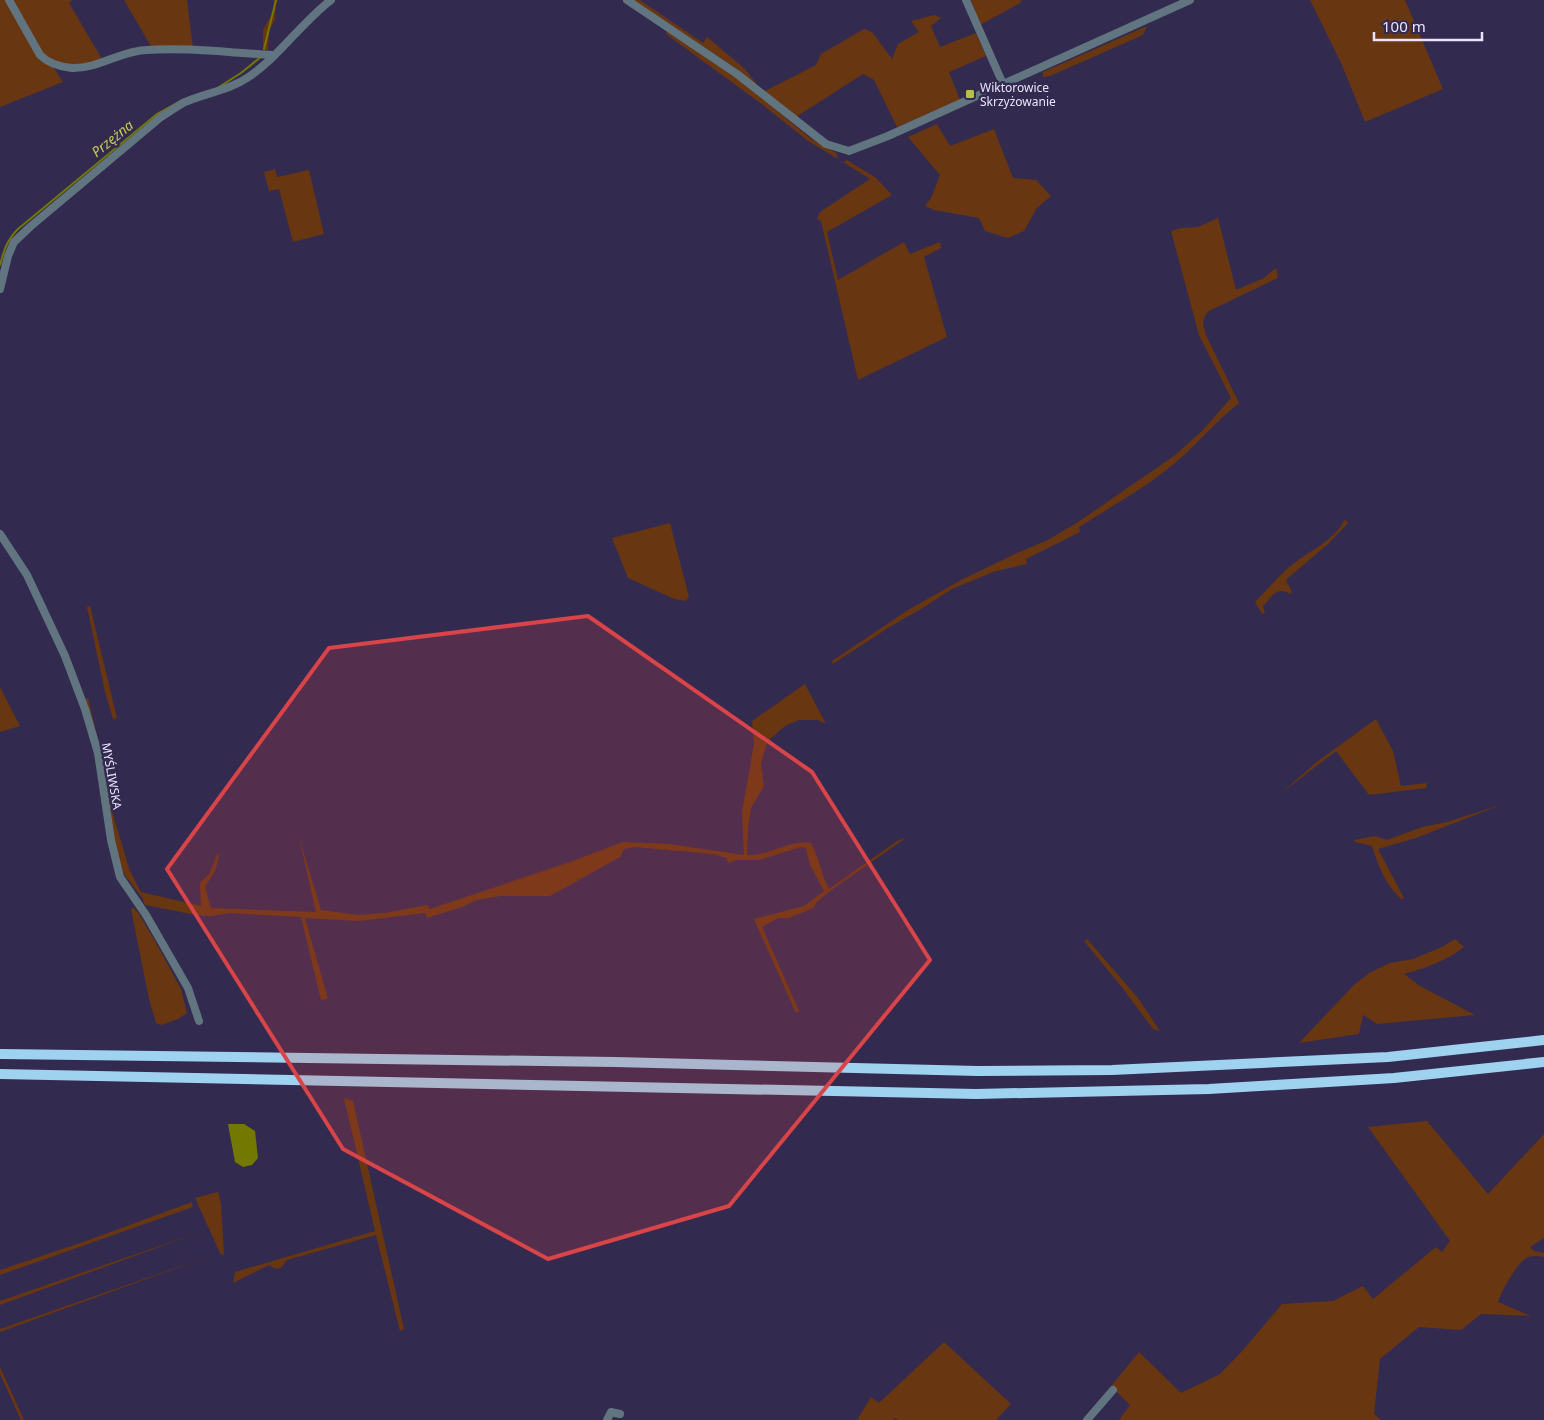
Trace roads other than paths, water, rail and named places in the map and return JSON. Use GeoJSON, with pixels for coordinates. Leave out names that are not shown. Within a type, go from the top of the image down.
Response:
{"type":"FeatureCollection","features":[{"type":"Feature","properties":{"kind":"highway"},"geometry":{"type":"LineString","coordinates":[[0,1054],[615,1062],[978,1071],[1074,1070],[1388,1057],[1544,1040]]}},
{"type":"Feature","properties":{"kind":"highway"},"geometry":{"type":"LineString","coordinates":[[0,1074],[976,1094],[1219,1089],[1394,1078],[1544,1062]]}},
{"type":"Feature","properties":{"kind":"street"},"geometry":{"type":"LineString","coordinates":[[9,0],[40,55],[50,63],[60,67],[89,68],[123,54],[146,50],[273,55]]}},
{"type":"Feature","properties":{"kind":"street"},"geometry":{"type":"LineString","coordinates":[[0,289],[8,256],[14,242],[31,226],[161,117],[184,103],[228,88],[247,79],[331,0]]}},
{"type":"Feature","properties":{"kind":"street"},"geometry":{"type":"LineString","coordinates":[[627,0],[737,74],[821,140],[840,149],[849,150],[888,136],[1190,0]]}},
{"type":"Feature","properties":{"kind":"street"},"geometry":{"type":"LineString","coordinates":[[966,0],[1003,84]]}},
{"type":"Feature","properties":{"kind":"street","name":"MYŚLIWSKA"},"geometry":{"type":"LineString","coordinates":[[0,534],[27,574],[65,656],[85,709],[98,753],[111,840],[120,878],[146,915],[188,988],[199,1022]]}},
{"type":"Feature","properties":{"kind":"street"},"geometry":{"type":"LineString","coordinates":[[1087,1420],[1113,1390]]}},
{"type":"Feature","properties":{"kind":"street"},"geometry":{"type":"LineString","coordinates":[[607,1420],[611,1412],[620,1414]]}},
{"type":"Feature","properties":{"kind":"waterway","name":"Przężna"},"geometry":{"type":"LineString","coordinates":[[264,49],[276,0]]}},
{"type":"Feature","properties":{"kind":"waterway","name":"Przężna"},"geometry":{"type":"LineString","coordinates":[[219,87],[241,73],[262,56]]}},
{"type":"Feature","properties":{"kind":"waterway","name":"Przężna"},"geometry":{"type":"LineString","coordinates":[[0,265],[6,246],[18,229],[157,114],[184,99]]}},
{"type":"Feature","properties":{"kind":"place","name":"Wiktorowice Skrzyżowanie"},"geometry":{"type":"Point","coordinates":[970,94]}}]}
